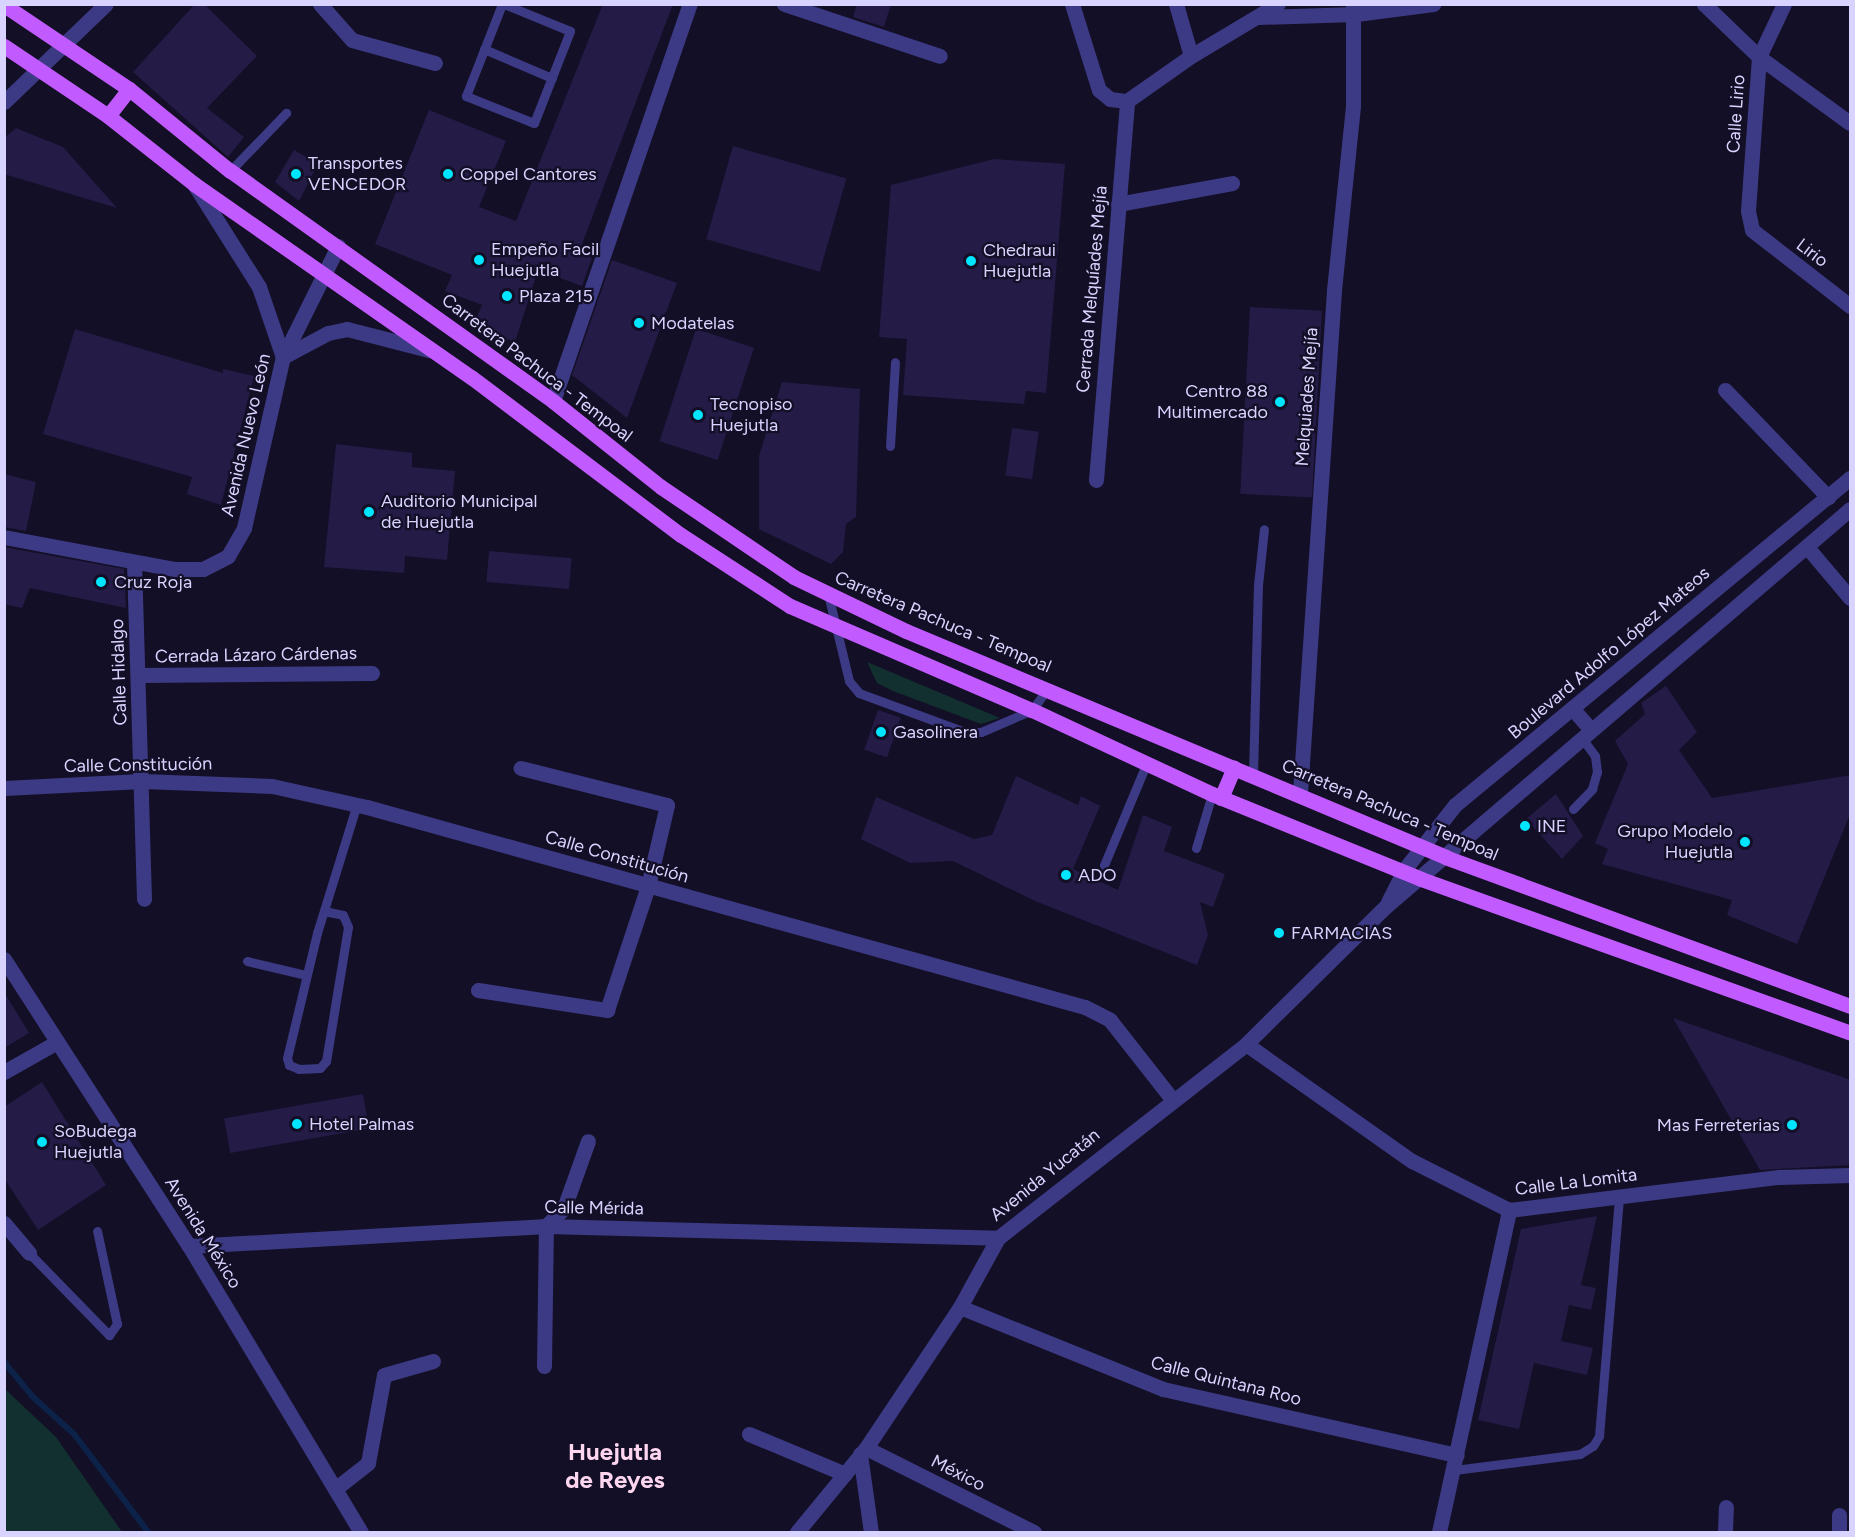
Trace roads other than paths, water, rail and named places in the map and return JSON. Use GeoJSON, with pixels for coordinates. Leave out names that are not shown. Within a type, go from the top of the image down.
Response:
{"type":"FeatureCollection","features":[{"type":"Feature","properties":{"kind":"main road","name":"Carretera Pachuca - Tempoal"},"geometry":{"type":"LineString","coordinates":[[4,5],[129,89],[230,171],[553,400],[744,547],[828,594],[1234,768],[1425,845],[1446,857],[1851,1006]]}},
{"type":"Feature","properties":{"kind":"main road"},"geometry":{"type":"LineString","coordinates":[[4,46],[108,116],[194,184],[429,350],[731,571],[836,627],[1032,710],[1217,796],[1404,870],[1421,879],[1696,975],[1851,1033]]}},
{"type":"Feature","properties":{"kind":"main road"},"geometry":{"type":"LineString","coordinates":[[108,116],[129,89]]}},
{"type":"Feature","properties":{"kind":"main road"},"geometry":{"type":"LineString","coordinates":[[1217,796],[1234,768]]}},
{"type":"Feature","properties":{"kind":"main road"},"geometry":{"type":"LineString","coordinates":[[1696,975],[1706,953]]}},
{"type":"Feature","properties":{"kind":"street"},"geometry":{"type":"LineString","coordinates":[[4,102],[106,4]]}},
{"type":"Feature","properties":{"kind":"street"},"geometry":{"type":"LineString","coordinates":[[320,4],[352,40],[435,63]]}},
{"type":"Feature","properties":{"kind":"street"},"geometry":{"type":"LineString","coordinates":[[553,400],[690,4]]}},
{"type":"Feature","properties":{"kind":"street"},"geometry":{"type":"LineString","coordinates":[[784,4],[940,56]]}},
{"type":"Feature","properties":{"kind":"street"},"geometry":{"type":"LineString","coordinates":[[1072,4],[1099,90],[1110,99],[1127,101],[1191,56],[1278,4]]}},
{"type":"Feature","properties":{"kind":"street"},"geometry":{"type":"LineString","coordinates":[[1176,4],[1191,56]]}},
{"type":"Feature","properties":{"kind":"street"},"geometry":{"type":"LineString","coordinates":[[1259,17],[1433,4]]}},
{"type":"Feature","properties":{"kind":"street"},"geometry":{"type":"LineString","coordinates":[[1704,4],[1759,57],[1851,123]]}},
{"type":"Feature","properties":{"kind":"street","name":"Calle Lirio"},"geometry":{"type":"LineString","coordinates":[[1752,230],[1748,211],[1759,57],[1784,4]]}},
{"type":"Feature","properties":{"kind":"street","name":"Melquiades Mejía"},"geometry":{"type":"LineString","coordinates":[[1300,793],[1334,290],[1353,106],[1355,9]]}},
{"type":"Feature","properties":{"kind":"street","name":"Cerrada Melquíades Mejía"},"geometry":{"type":"LineString","coordinates":[[1096,480],[1127,101]]}},
{"type":"Feature","properties":{"kind":"street"},"geometry":{"type":"LineString","coordinates":[[1118,204],[1232,183]]}},
{"type":"Feature","properties":{"kind":"street"},"geometry":{"type":"LineString","coordinates":[[194,184],[259,287],[283,357],[328,333],[347,329],[429,350]]}},
{"type":"Feature","properties":{"kind":"street","name":"Lirio"},"geometry":{"type":"LineString","coordinates":[[1752,230],[1851,306]]}},
{"type":"Feature","properties":{"kind":"street","name":"Avenida Nuevo León"},"geometry":{"type":"LineString","coordinates":[[4,537],[134,562],[203,569],[234,548],[244,528],[264,457],[283,357],[321,273],[338,246]]}},
{"type":"Feature","properties":{"kind":"street"},"geometry":{"type":"LineString","coordinates":[[1725,390],[1828,497]]}},
{"type":"Feature","properties":{"kind":"street","name":"Boulevard Adolfo López Mateos"},"geometry":{"type":"LineString","coordinates":[[1404,870],[1455,805],[1851,478]]}},
{"type":"Feature","properties":{"kind":"street"},"geometry":{"type":"LineString","coordinates":[[1421,879],[1586,734],[1851,509]]}},
{"type":"Feature","properties":{"kind":"street"},"geometry":{"type":"LineString","coordinates":[[1807,547],[1851,598]]}},
{"type":"Feature","properties":{"kind":"street","name":"Calle Hidalgo"},"geometry":{"type":"LineString","coordinates":[[134,562],[140,675],[144,899]]}},
{"type":"Feature","properties":{"kind":"street","name":"Cerrada Lázaro Cárdenas"},"geometry":{"type":"LineString","coordinates":[[140,675],[372,673]]}},
{"type":"Feature","properties":{"kind":"street"},"geometry":{"type":"LineString","coordinates":[[1572,708],[1586,734]]}},
{"type":"Feature","properties":{"kind":"street"},"geometry":{"type":"LineString","coordinates":[[478,990],[607,1010],[648,886],[667,805],[521,768]]}},
{"type":"Feature","properties":{"kind":"street","name":"Calle Constitución"},"geometry":{"type":"LineString","coordinates":[[4,788],[142,781],[272,786],[357,804],[1085,1007],[1110,1020],[1172,1099]]}},
{"type":"Feature","properties":{"kind":"street","name":"Avenida Yucatán"},"geometry":{"type":"LineString","coordinates":[[1385,907],[1404,870]]}},
{"type":"Feature","properties":{"kind":"street","name":"Avenida Yucatán"},"geometry":{"type":"LineString","coordinates":[[797,1533],[863,1451],[960,1307],[998,1238],[1172,1099],[1246,1044],[1385,907],[1421,879]]}},
{"type":"Feature","properties":{"kind":"street","name":"Avenida México"},"geometry":{"type":"LineString","coordinates":[[4,959],[189,1246],[361,1533]]}},
{"type":"Feature","properties":{"kind":"street"},"geometry":{"type":"LineString","coordinates":[[4,1072],[57,1042]]}},
{"type":"Feature","properties":{"kind":"street","name":"Calle La Lomita"},"geometry":{"type":"LineString","coordinates":[[1246,1044],[1412,1161],[1509,1210],[1779,1177],[1851,1175]]}},
{"type":"Feature","properties":{"kind":"street"},"geometry":{"type":"LineString","coordinates":[[544,1366],[546,1226],[564,1208],[588,1141]]}},
{"type":"Feature","properties":{"kind":"street"},"geometry":{"type":"LineString","coordinates":[[1439,1533],[1509,1210]]}},
{"type":"Feature","properties":{"kind":"street"},"geometry":{"type":"LineString","coordinates":[[4,1223],[30,1253]]}},
{"type":"Feature","properties":{"kind":"street","name":"Calle Mérida"},"geometry":{"type":"LineString","coordinates":[[189,1246],[546,1226],[998,1238]]}},
{"type":"Feature","properties":{"kind":"street","name":"Calle Quintana Roo"},"geometry":{"type":"LineString","coordinates":[[960,1307],[1162,1389],[1456,1463]]}},
{"type":"Feature","properties":{"kind":"street"},"geometry":{"type":"LineString","coordinates":[[334,1489],[368,1463],[384,1375],[433,1361]]}},
{"type":"Feature","properties":{"kind":"street"},"geometry":{"type":"LineString","coordinates":[[749,1434],[844,1474]]}},
{"type":"Feature","properties":{"kind":"street"},"geometry":{"type":"LineString","coordinates":[[863,1451],[871,1533]]}},
{"type":"Feature","properties":{"kind":"street","name":"México"},"geometry":{"type":"LineString","coordinates":[[863,1451],[1034,1533]]}},
{"type":"Feature","properties":{"kind":"street"},"geometry":{"type":"LineString","coordinates":[[1725,1533],[1726,1507]]}},
{"type":"Feature","properties":{"kind":"street"},"geometry":{"type":"LineString","coordinates":[[1839,1515],[1839,1533]]}},
{"type":"Feature","properties":{"kind":"lane"},"geometry":{"type":"LineString","coordinates":[[503,4],[521,8],[570,31],[534,123],[466,96],[503,4]]}},
{"type":"Feature","properties":{"kind":"lane"},"geometry":{"type":"LineString","coordinates":[[484,50],[552,78]]}},
{"type":"Feature","properties":{"kind":"lane"},"geometry":{"type":"LineString","coordinates":[[230,171],[286,112]]}},
{"type":"Feature","properties":{"kind":"lane"},"geometry":{"type":"LineString","coordinates":[[890,446],[895,362]]}},
{"type":"Feature","properties":{"kind":"lane"},"geometry":{"type":"LineString","coordinates":[[1253,775],[1258,585],[1264,529]]}},
{"type":"Feature","properties":{"kind":"lane"},"geometry":{"type":"LineString","coordinates":[[828,594],[849,681],[868,697],[965,732],[990,731],[1032,710],[1047,688]]}},
{"type":"Feature","properties":{"kind":"lane"},"geometry":{"type":"LineString","coordinates":[[1573,809],[1592,789],[1598,772],[1595,756],[1586,734]]}},
{"type":"Feature","properties":{"kind":"lane"},"geometry":{"type":"LineString","coordinates":[[1104,865],[1147,762]]}},
{"type":"Feature","properties":{"kind":"lane"},"geometry":{"type":"LineString","coordinates":[[1196,848],[1217,796]]}},
{"type":"Feature","properties":{"kind":"lane"},"geometry":{"type":"LineString","coordinates":[[324,911],[343,915],[348,927],[328,1051],[320,1068],[299,1068],[289,1065],[287,1058],[306,975],[324,911],[357,804]]}},
{"type":"Feature","properties":{"kind":"lane"},"geometry":{"type":"LineString","coordinates":[[247,961],[306,975]]}},
{"type":"Feature","properties":{"kind":"lane"},"geometry":{"type":"LineString","coordinates":[[1456,1463],[1580,1454],[1593,1446],[1599,1436],[1619,1197]]}},
{"type":"Feature","properties":{"kind":"lane"},"geometry":{"type":"LineString","coordinates":[[30,1253],[109,1335],[117,1324],[97,1231]]}},
{"type":"Feature","properties":{"kind":"waterway"},"geometry":{"type":"LineString","coordinates":[[4,1362],[33,1397],[74,1434],[148,1532]]}},
{"type":"Feature","properties":{"kind":"place","name":"Transportes VENCEDOR"},"geometry":{"type":"Point","coordinates":[296,174]}},
{"type":"Feature","properties":{"kind":"place","name":"Coppel Cantores"},"geometry":{"type":"Point","coordinates":[448,174]}},
{"type":"Feature","properties":{"kind":"place","name":"Empeño Facil Huejutla"},"geometry":{"type":"Point","coordinates":[479,260]}},
{"type":"Feature","properties":{"kind":"place","name":"Chedraui Huejutla"},"geometry":{"type":"Point","coordinates":[971,261]}},
{"type":"Feature","properties":{"kind":"place","name":"Plaza 215"},"geometry":{"type":"Point","coordinates":[507,296]}},
{"type":"Feature","properties":{"kind":"place","name":"Modatelas"},"geometry":{"type":"Point","coordinates":[639,323]}},
{"type":"Feature","properties":{"kind":"place","name":"Centro 88 Multimercado"},"geometry":{"type":"Point","coordinates":[1280,402]}},
{"type":"Feature","properties":{"kind":"place","name":"Tecnopiso Huejutla"},"geometry":{"type":"Point","coordinates":[698,415]}},
{"type":"Feature","properties":{"kind":"place","name":"Auditorio Municipal de Huejutla"},"geometry":{"type":"Point","coordinates":[369,512]}},
{"type":"Feature","properties":{"kind":"place","name":"Cruz Roja"},"geometry":{"type":"Point","coordinates":[101,582]}},
{"type":"Feature","properties":{"kind":"place","name":"Gasolinera"},"geometry":{"type":"Point","coordinates":[881,732]}},
{"type":"Feature","properties":{"kind":"place","name":"INE"},"geometry":{"type":"Point","coordinates":[1525,826]}},
{"type":"Feature","properties":{"kind":"place","name":"Grupo Modelo Huejutla"},"geometry":{"type":"Point","coordinates":[1745,842]}},
{"type":"Feature","properties":{"kind":"place","name":"ADO"},"geometry":{"type":"Point","coordinates":[1066,875]}},
{"type":"Feature","properties":{"kind":"place","name":"FARMACIAS"},"geometry":{"type":"Point","coordinates":[1279,933]}},
{"type":"Feature","properties":{"kind":"place","name":"Hotel Palmas"},"geometry":{"type":"Point","coordinates":[297,1124]}},
{"type":"Feature","properties":{"kind":"place","name":"Mas Ferreterias"},"geometry":{"type":"Point","coordinates":[1792,1125]}},
{"type":"Feature","properties":{"kind":"place","name":"SoBudega Huejutla"},"geometry":{"type":"Point","coordinates":[42,1142]}},
{"type":"Feature","properties":{"kind":"district","name":"Huejutla de Reyes"},"geometry":{"type":"Point","coordinates":[615,1466]}}]}
